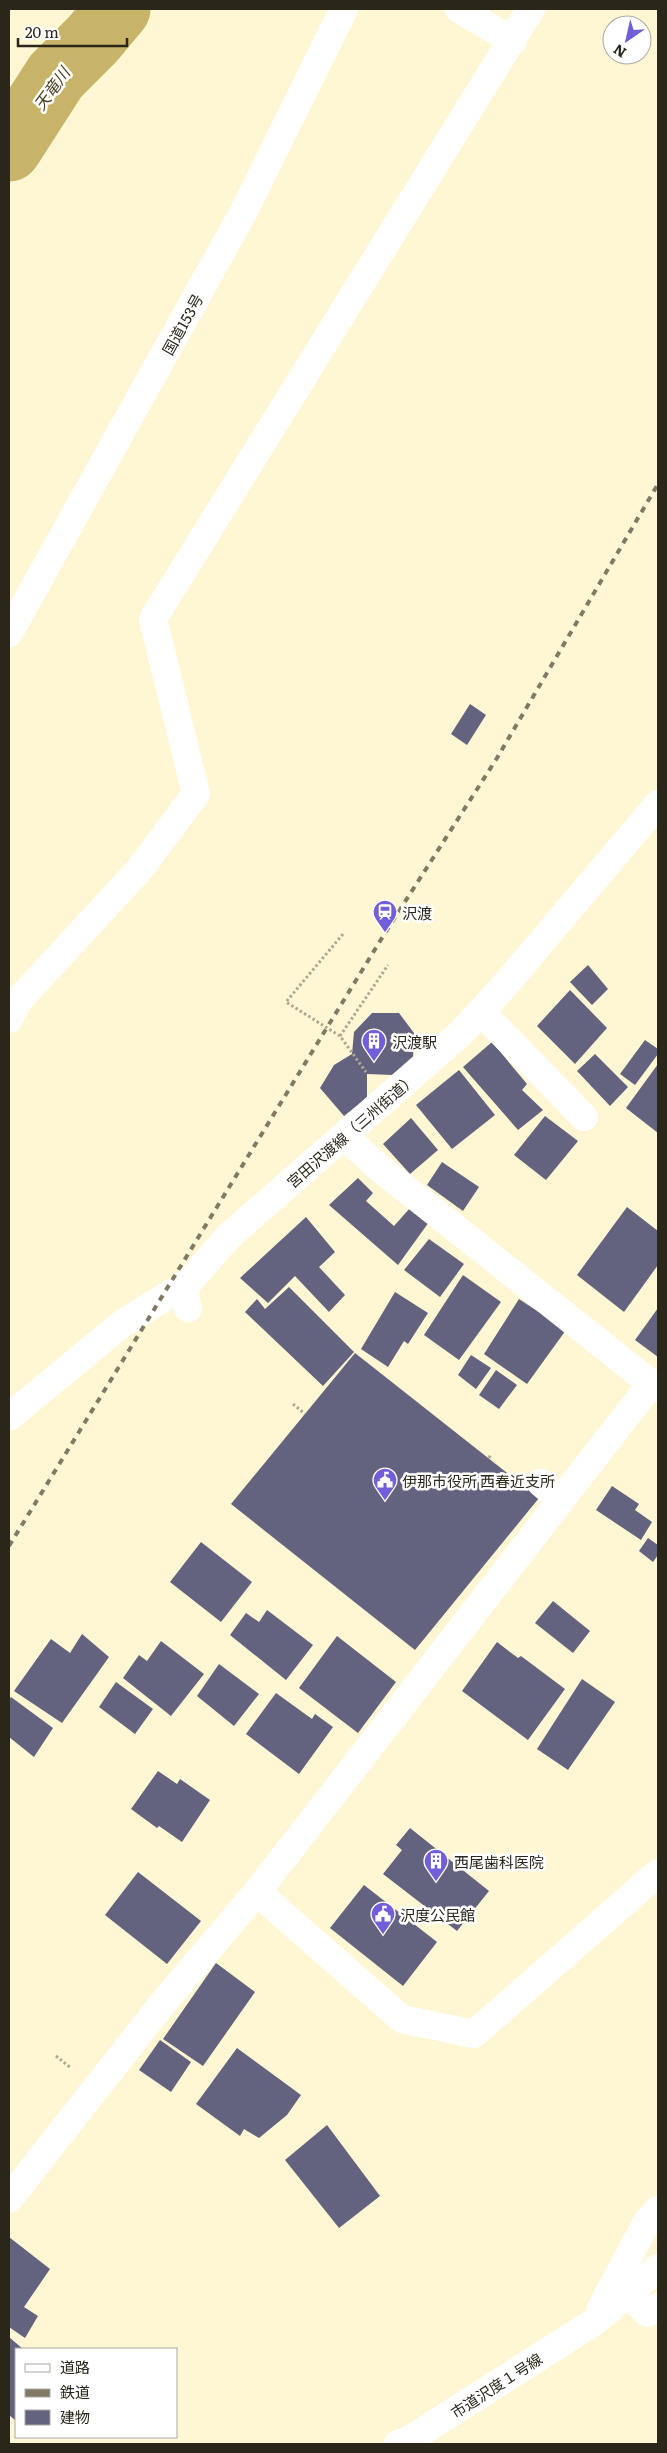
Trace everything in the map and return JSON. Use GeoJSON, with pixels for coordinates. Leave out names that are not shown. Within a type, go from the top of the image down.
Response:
{"type":"FeatureCollection","features":[{"type":"Feature","properties":{"kind":"main road","name":"国道153号"},"geometry":{"type":"LineString","coordinates":[[9,633],[238,221],[344,9]]}},
{"type":"Feature","properties":{"kind":"main road"},"geometry":{"type":"LineString","coordinates":[[459,9],[513,40]]}},
{"type":"Feature","properties":{"kind":"main road"},"geometry":{"type":"LineString","coordinates":[[9,1019],[18,1001],[139,870],[196,794],[153,619],[531,9]]}},
{"type":"Feature","properties":{"kind":"main road","name":"宮田沢渡線（三州街道）"},"geometry":{"type":"LineString","coordinates":[[9,1417],[122,1323],[186,1297],[228,1237],[344,1136],[481,1012],[658,804]]}},
{"type":"Feature","properties":{"kind":"main road"},"geometry":{"type":"LineString","coordinates":[[481,1012],[584,1117]]}},
{"type":"Feature","properties":{"kind":"main road"},"geometry":{"type":"LineString","coordinates":[[9,2199],[164,2003],[257,1892],[551,1491],[655,1387],[586,1340],[377,1166],[344,1136]]}},
{"type":"Feature","properties":{"kind":"main road"},"geometry":{"type":"LineString","coordinates":[[257,1892],[402,2019],[474,2034],[658,1874]]}},
{"type":"Feature","properties":{"kind":"main road"},"geometry":{"type":"LineString","coordinates":[[594,2322],[647,2222],[658,2210]]}},
{"type":"Feature","properties":{"kind":"main road","name":"市道沢度１号線"},"geometry":{"type":"LineString","coordinates":[[406,2443],[594,2322],[658,2268]]}},
{"type":"Feature","properties":{"kind":"main road"},"geometry":{"type":"LineString","coordinates":[[629,2293],[647,2313],[658,2307]]}},
{"type":"Feature","properties":{"kind":"path"},"geometry":{"type":"LineString","coordinates":[[343,934],[286,1002],[340,1036],[368,1074]]}},
{"type":"Feature","properties":{"kind":"path"},"geometry":{"type":"LineString","coordinates":[[340,1036],[388,965]]}},
{"type":"Feature","properties":{"kind":"path"},"geometry":{"type":"LineString","coordinates":[[293,1404],[305,1414]]}},
{"type":"Feature","properties":{"kind":"building"},"geometry":{"type":"Polygon","coordinates":[[[470,704],[486,715],[467,745],[451,734],[470,704]]]}},
{"type":"Feature","properties":{"kind":"building"},"geometry":{"type":"Polygon","coordinates":[[[588,965],[608,989],[592,1005],[570,982],[588,965]]]}},
{"type":"Feature","properties":{"kind":"building"},"geometry":{"type":"Polygon","coordinates":[[[570,990],[607,1028],[575,1064],[537,1026],[570,990]]]}},
{"type":"Feature","properties":{"kind":"building","name":"沢渡駅"},"geometry":{"type":"Polygon","coordinates":[[[372,1013],[399,1013],[414,1033],[413,1059],[393,1075],[367,1074],[367,1098],[344,1116],[320,1088],[334,1065],[352,1054],[354,1032],[372,1013]]]}},
{"type":"Feature","properties":{"kind":"building"},"geometry":{"type":"Polygon","coordinates":[[[645,1040],[658,1049],[658,1054],[635,1085],[620,1074],[645,1040]]]}},
{"type":"Feature","properties":{"kind":"building"},"geometry":{"type":"Polygon","coordinates":[[[492,1042],[527,1084],[522,1090],[543,1110],[518,1130],[463,1067],[492,1042]]]}},
{"type":"Feature","properties":{"kind":"building"},"geometry":{"type":"Polygon","coordinates":[[[595,1054],[628,1087],[610,1106],[577,1071],[595,1054]]]}},
{"type":"Feature","properties":{"kind":"building"},"geometry":{"type":"Polygon","coordinates":[[[658,1064],[658,1133],[626,1108],[658,1064]]]}},
{"type":"Feature","properties":{"kind":"building"},"geometry":{"type":"Polygon","coordinates":[[[459,1070],[495,1115],[452,1149],[416,1105],[459,1070]]]}},
{"type":"Feature","properties":{"kind":"building"},"geometry":{"type":"Polygon","coordinates":[[[545,1116],[578,1141],[546,1180],[514,1155],[545,1116]]]}},
{"type":"Feature","properties":{"kind":"building"},"geometry":{"type":"Polygon","coordinates":[[[411,1118],[438,1150],[410,1174],[383,1144],[411,1118]]]}},
{"type":"Feature","properties":{"kind":"building"},"geometry":{"type":"Polygon","coordinates":[[[442,1162],[479,1187],[463,1211],[427,1185],[442,1162]]]}},
{"type":"Feature","properties":{"kind":"building"},"geometry":{"type":"Polygon","coordinates":[[[358,1178],[373,1193],[366,1201],[394,1226],[410,1208],[429,1222],[398,1265],[329,1205],[358,1178]]]}},
{"type":"Feature","properties":{"kind":"building"},"geometry":{"type":"Polygon","coordinates":[[[627,1207],[658,1231],[658,1265],[624,1312],[577,1275],[627,1207]]]}},
{"type":"Feature","properties":{"kind":"building"},"geometry":{"type":"Polygon","coordinates":[[[306,1217],[335,1252],[319,1267],[345,1295],[329,1312],[295,1276],[268,1303],[240,1278],[306,1217]]]}},
{"type":"Feature","properties":{"kind":"building"},"geometry":{"type":"Polygon","coordinates":[[[429,1239],[464,1264],[440,1297],[404,1270],[429,1239]]]}},
{"type":"Feature","properties":{"kind":"building"},"geometry":{"type":"Polygon","coordinates":[[[463,1275],[501,1302],[459,1360],[424,1335],[463,1275]]]}},
{"type":"Feature","properties":{"kind":"building"},"geometry":{"type":"Polygon","coordinates":[[[289,1287],[354,1352],[323,1386],[245,1312],[257,1299],[265,1309],[289,1287]]]}},
{"type":"Feature","properties":{"kind":"building"},"geometry":{"type":"Polygon","coordinates":[[[395,1292],[428,1313],[408,1344],[404,1341],[388,1367],[361,1349],[395,1292]]]}},
{"type":"Feature","properties":{"kind":"building"},"geometry":{"type":"Polygon","coordinates":[[[519,1299],[566,1330],[527,1384],[484,1354],[519,1299]]]}},
{"type":"Feature","properties":{"kind":"building"},"geometry":{"type":"Polygon","coordinates":[[[658,1308],[658,1357],[635,1340],[658,1308]]]}},
{"type":"Feature","properties":{"kind":"building","name":"伊那市役所 西春近支所"},"geometry":{"type":"Polygon","coordinates":[[[355,1353],[539,1498],[415,1650],[231,1504],[355,1353]]]}},
{"type":"Feature","properties":{"kind":"building"},"geometry":{"type":"Polygon","coordinates":[[[471,1355],[491,1368],[476,1389],[458,1375],[471,1355]]]}},
{"type":"Feature","properties":{"kind":"building"},"geometry":{"type":"Polygon","coordinates":[[[496,1370],[517,1385],[499,1409],[479,1395],[496,1370]]]}},
{"type":"Feature","properties":{"kind":"building"},"geometry":{"type":"Polygon","coordinates":[[[612,1486],[639,1504],[635,1510],[652,1522],[641,1540],[596,1510],[612,1486]]]}},
{"type":"Feature","properties":{"kind":"building"},"geometry":{"type":"Polygon","coordinates":[[[648,1538],[658,1545],[658,1555],[653,1562],[639,1551],[648,1538]]]}},
{"type":"Feature","properties":{"kind":"building"},"geometry":{"type":"Polygon","coordinates":[[[201,1542],[252,1582],[221,1622],[170,1582],[201,1542]]]}},
{"type":"Feature","properties":{"kind":"building"},"geometry":{"type":"Polygon","coordinates":[[[553,1601],[590,1631],[573,1653],[535,1623],[553,1601]]]}},
{"type":"Feature","properties":{"kind":"building"},"geometry":{"type":"Polygon","coordinates":[[[267,1610],[313,1645],[286,1680],[230,1635],[246,1613],[259,1622],[267,1610]]]}},
{"type":"Feature","properties":{"kind":"building"},"geometry":{"type":"Polygon","coordinates":[[[82,1634],[109,1657],[62,1723],[14,1691],[51,1639],[70,1653],[82,1634]]]}},
{"type":"Feature","properties":{"kind":"building"},"geometry":{"type":"Polygon","coordinates":[[[337,1636],[396,1682],[358,1733],[299,1688],[337,1636]]]}},
{"type":"Feature","properties":{"kind":"building"},"geometry":{"type":"Polygon","coordinates":[[[161,1641],[204,1674],[171,1716],[123,1678],[139,1655],[147,1661],[161,1641]]]}},
{"type":"Feature","properties":{"kind":"building"},"geometry":{"type":"Polygon","coordinates":[[[497,1642],[518,1658],[521,1656],[565,1689],[528,1740],[462,1691],[497,1642]]]}},
{"type":"Feature","properties":{"kind":"building"},"geometry":{"type":"Polygon","coordinates":[[[219,1664],[259,1694],[234,1726],[197,1696],[219,1664]]]}},
{"type":"Feature","properties":{"kind":"building"},"geometry":{"type":"Polygon","coordinates":[[[582,1679],[615,1702],[568,1770],[537,1749],[582,1679]]]}},
{"type":"Feature","properties":{"kind":"building"},"geometry":{"type":"Polygon","coordinates":[[[116,1682],[153,1709],[135,1734],[99,1707],[116,1682]]]}},
{"type":"Feature","properties":{"kind":"building"},"geometry":{"type":"Polygon","coordinates":[[[276,1693],[312,1719],[315,1714],[333,1727],[299,1774],[246,1734],[276,1693]]]}},
{"type":"Feature","properties":{"kind":"building"},"geometry":{"type":"Polygon","coordinates":[[[11,1697],[53,1728],[34,1757],[9,1737],[9,1700],[11,1697]]]}},
{"type":"Feature","properties":{"kind":"building"},"geometry":{"type":"Polygon","coordinates":[[[158,1771],[177,1784],[180,1779],[210,1800],[182,1842],[159,1826],[157,1828],[131,1809],[158,1771]]]}},
{"type":"Feature","properties":{"kind":"building","name":"西尾歯科医院"},"geometry":{"type":"Polygon","coordinates":[[[410,1828],[489,1891],[457,1931],[383,1874],[402,1850],[396,1845],[410,1828]]]}},
{"type":"Feature","properties":{"kind":"building"},"geometry":{"type":"Polygon","coordinates":[[[138,1872],[201,1921],[167,1964],[105,1915],[138,1872]]]}},
{"type":"Feature","properties":{"kind":"building","name":"沢度公民館"},"geometry":{"type":"Polygon","coordinates":[[[364,1885],[437,1942],[403,1986],[330,1928],[364,1885]]]}},
{"type":"Feature","properties":{"kind":"building"},"geometry":{"type":"Polygon","coordinates":[[[216,1963],[255,1992],[203,2066],[163,2039],[216,1963]]]}},
{"type":"Feature","properties":{"kind":"building"},"geometry":{"type":"Polygon","coordinates":[[[160,2040],[191,2062],[171,2092],[139,2070],[160,2040]]]}},
{"type":"Feature","properties":{"kind":"building"},"geometry":{"type":"Polygon","coordinates":[[[237,2048],[301,2095],[287,2115],[259,2138],[244,2129],[240,2136],[196,2104],[237,2048]]]}},
{"type":"Feature","properties":{"kind":"building"},"geometry":{"type":"Polygon","coordinates":[[[327,2125],[380,2196],[339,2228],[285,2160],[327,2125]]]}},
{"type":"Feature","properties":{"kind":"building"},"geometry":{"type":"Polygon","coordinates":[[[9,2237],[50,2269],[24,2307],[38,2316],[25,2338],[9,2327],[9,2237]]]}},
{"type":"Feature","properties":{"kind":"building"},"geometry":{"type":"Polygon","coordinates":[[[9,2337],[22,2348],[15,2348],[15,2420],[9,2415],[9,2337]]]}},
{"type":"Feature","properties":{"kind":"waterway","name":"天竜川"},"geometry":{"type":"LineString","coordinates":[[9,149],[56,76],[93,39],[118,9]]}},
{"type":"Feature","properties":{"kind":"railway"},"geometry":{"type":"LineString","coordinates":[[9,1546],[385,933],[497,758],[658,484]]}},
{"type":"Feature","properties":{"kind":"place","name":"沢渡"},"geometry":{"type":"Point","coordinates":[385,933]}},
{"type":"Feature","properties":{"kind":"place","name":"沢渡駅"},"geometry":{"type":"Point","coordinates":[374,1062]}},
{"type":"Feature","properties":{"kind":"place","name":"伊那市役所 西春近支所"},"geometry":{"type":"Point","coordinates":[385,1501]}},
{"type":"Feature","properties":{"kind":"place","name":"西尾歯科医院"},"geometry":{"type":"Point","coordinates":[436,1882]}},
{"type":"Feature","properties":{"kind":"place","name":"沢度公民館"},"geometry":{"type":"Point","coordinates":[383,1935]}}]}
